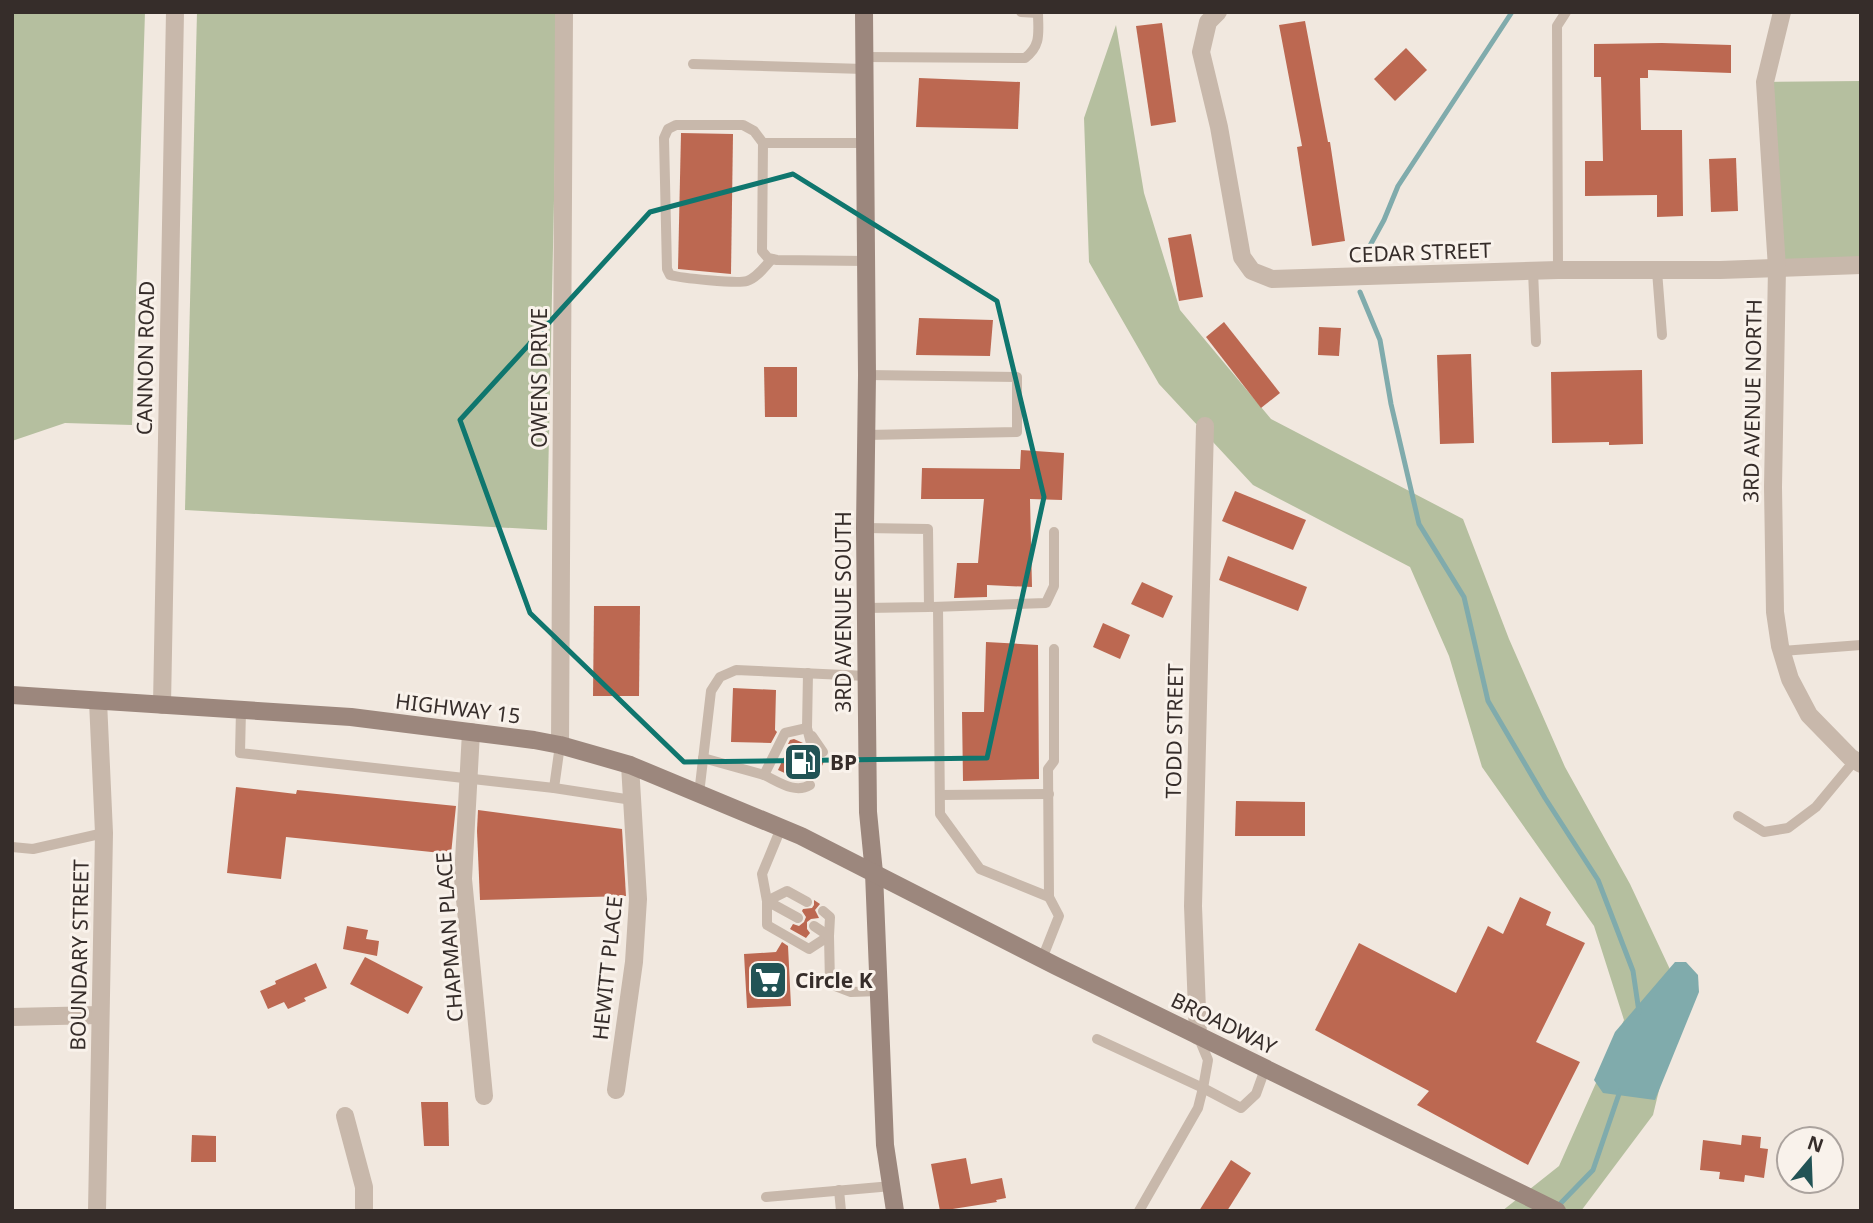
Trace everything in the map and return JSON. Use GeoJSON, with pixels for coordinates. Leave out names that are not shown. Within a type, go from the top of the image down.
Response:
{"type":"FeatureCollection","features":[{"type":"Feature","properties":{"kind":"main road","name":"3RD AVENUE SOUTH"},"geometry":{"type":"LineString","coordinates":[[864,12],[868,812],[874,873],[885,1145],[895,1211]]}},
{"type":"Feature","properties":{"kind":"main road","name":"HIGHWAY 15"},"geometry":{"type":"LineString","coordinates":[[12,695],[351,717],[560,745],[630,765],[801,836],[874,873]]}},
{"type":"Feature","properties":{"kind":"main road","name":"BROADWAY"},"geometry":{"type":"LineString","coordinates":[[874,873],[1042,960],[1557,1211]]}},
{"type":"Feature","properties":{"kind":"street","name":"CANNON ROAD"},"geometry":{"type":"LineString","coordinates":[[162,705],[175,12]]}},
{"type":"Feature","properties":{"kind":"street","name":"OWENS DRIVE"},"geometry":{"type":"LineString","coordinates":[[560,745],[564,12]]}},
{"type":"Feature","properties":{"kind":"street","name":"CEDAR STREET"},"geometry":{"type":"LineString","coordinates":[[1218,12],[1208,22],[1201,51],[1219,127],[1242,257],[1252,271],[1272,279],[1558,270],[1657,271],[1861,265]]}},
{"type":"Feature","properties":{"kind":"street","name":"3RD AVENUE NORTH"},"geometry":{"type":"LineString","coordinates":[[1782,12],[1765,82],[1777,268],[1773,487],[1775,612],[1790,679],[1809,715],[1858,762]]}},
{"type":"Feature","properties":{"kind":"street","name":"TODD STREET"},"geometry":{"type":"LineString","coordinates":[[1198,1036],[1193,906],[1205,426]]}},
{"type":"Feature","properties":{"kind":"street","name":"BOUNDARY STREET"},"geometry":{"type":"LineString","coordinates":[[97,1211],[104,833],[98,701]]}},
{"type":"Feature","properties":{"kind":"street","name":"CHAPMAN PLACE"},"geometry":{"type":"LineString","coordinates":[[471,732],[463,878],[484,1096]]}},
{"type":"Feature","properties":{"kind":"street","name":"HEWITT PLACE"},"geometry":{"type":"LineString","coordinates":[[616,1090],[634,962],[638,899],[630,765]]}},
{"type":"Feature","properties":{"kind":"street"},"geometry":{"type":"LineString","coordinates":[[12,1017],[100,1015]]}},
{"type":"Feature","properties":{"kind":"street"},"geometry":{"type":"LineString","coordinates":[[345,1116],[364,1187],[364,1211]]}},
{"type":"Feature","properties":{"kind":"lane"},"geometry":{"type":"LineString","coordinates":[[693,64],[1025,58],[1033,52],[1037,44],[1038,13],[1021,12]]}},
{"type":"Feature","properties":{"kind":"lane"},"geometry":{"type":"LineString","coordinates":[[1558,270],[1557,26],[1566,12]]}},
{"type":"Feature","properties":{"kind":"lane"},"geometry":{"type":"LineString","coordinates":[[772,259],[757,275],[747,281],[681,278],[670,275],[667,269],[664,138],[668,129],[676,125],[743,125],[754,131],[763,143],[762,251],[772,259],[866,261]]}},
{"type":"Feature","properties":{"kind":"lane"},"geometry":{"type":"LineString","coordinates":[[763,143],[865,143]]}},
{"type":"Feature","properties":{"kind":"lane"},"geometry":{"type":"LineString","coordinates":[[1533,271],[1535,342]]}},
{"type":"Feature","properties":{"kind":"lane"},"geometry":{"type":"LineString","coordinates":[[1657,271],[1661,335]]}},
{"type":"Feature","properties":{"kind":"lane"},"geometry":{"type":"LineString","coordinates":[[866,435],[1017,432],[1017,377],[867,375]]}},
{"type":"Feature","properties":{"kind":"lane"},"geometry":{"type":"LineString","coordinates":[[865,528],[928,529],[934,607],[940,814],[980,869],[1049,897]]}},
{"type":"Feature","properties":{"kind":"lane"},"geometry":{"type":"LineString","coordinates":[[866,608],[1046,603],[1054,586],[1054,532]]}},
{"type":"Feature","properties":{"kind":"lane"},"geometry":{"type":"LineString","coordinates":[[1782,651],[1861,645]]}},
{"type":"Feature","properties":{"kind":"lane"},"geometry":{"type":"LineString","coordinates":[[1042,960],[1059,916],[1049,897],[1048,769],[1054,761],[1054,649]]}},
{"type":"Feature","properties":{"kind":"lane"},"geometry":{"type":"LineString","coordinates":[[699,794],[711,691],[720,677],[736,670],[867,676]]}},
{"type":"Feature","properties":{"kind":"lane"},"geometry":{"type":"LineString","coordinates":[[808,673],[807,728],[812,747]]}},
{"type":"Feature","properties":{"kind":"lane"},"geometry":{"type":"LineString","coordinates":[[241,710],[240,753],[554,788],[632,800]]}},
{"type":"Feature","properties":{"kind":"lane"},"geometry":{"type":"LineString","coordinates":[[807,728],[823,752]]}},
{"type":"Feature","properties":{"kind":"lane"},"geometry":{"type":"LineString","coordinates":[[764,775],[785,733],[807,728]]}},
{"type":"Feature","properties":{"kind":"lane"},"geometry":{"type":"LineString","coordinates":[[554,788],[560,745]]}},
{"type":"Feature","properties":{"kind":"lane"},"geometry":{"type":"LineString","coordinates":[[703,758],[795,784],[803,789],[810,785]]}},
{"type":"Feature","properties":{"kind":"lane"},"geometry":{"type":"LineString","coordinates":[[1738,816],[1764,832],[1788,828],[1816,807],[1858,762]]}},
{"type":"Feature","properties":{"kind":"lane"},"geometry":{"type":"LineString","coordinates":[[940,795],[1049,794]]}},
{"type":"Feature","properties":{"kind":"lane"},"geometry":{"type":"LineString","coordinates":[[781,828],[762,874],[767,925],[808,949],[829,936]]}},
{"type":"Feature","properties":{"kind":"lane"},"geometry":{"type":"LineString","coordinates":[[12,847],[33,849],[104,833]]}},
{"type":"Feature","properties":{"kind":"lane"},"geometry":{"type":"LineString","coordinates":[[766,901],[787,891],[807,902]]}},
{"type":"Feature","properties":{"kind":"lane"},"geometry":{"type":"LineString","coordinates":[[766,901],[797,918]]}},
{"type":"Feature","properties":{"kind":"lane"},"geometry":{"type":"LineString","coordinates":[[823,911],[830,916],[830,984],[851,992],[879,991]]}},
{"type":"Feature","properties":{"kind":"lane"},"geometry":{"type":"LineString","coordinates":[[814,926],[829,936]]}},
{"type":"Feature","properties":{"kind":"lane"},"geometry":{"type":"LineString","coordinates":[[1139,1211],[1198,1108],[1208,1060],[1198,1036]]}},
{"type":"Feature","properties":{"kind":"lane"},"geometry":{"type":"LineString","coordinates":[[1097,1039],[1241,1108],[1256,1094],[1265,1069]]}},
{"type":"Feature","properties":{"kind":"lane"},"geometry":{"type":"LineString","coordinates":[[766,1196],[891,1186]]}},
{"type":"Feature","properties":{"kind":"lane"},"geometry":{"type":"LineString","coordinates":[[839,1190],[841,1211]]}},
{"type":"Feature","properties":{"kind":"highlighted area"},"geometry":{"type":"Polygon","coordinates":[[[793,174],[997,301],[1044,497],[987,758],[684,762],[530,613],[460,420],[650,212],[793,174]]]}},
{"type":"Feature","properties":{"kind":"green space"},"geometry":{"type":"Polygon","coordinates":[[[12,12],[145,12],[132,425],[65,423],[12,441],[12,12]]]}},
{"type":"Feature","properties":{"kind":"green space"},"geometry":{"type":"Polygon","coordinates":[[[197,12],[558,12],[547,530],[185,510],[197,12]]]}},
{"type":"Feature","properties":{"kind":"green space"},"geometry":{"type":"Polygon","coordinates":[[[1116,25],[1144,193],[1180,310],[1271,419],[1463,519],[1509,639],[1565,767],[1630,884],[1682,995],[1653,1115],[1581,1211],[1502,1211],[1559,1166],[1624,1020],[1594,926],[1482,767],[1449,656],[1410,567],[1253,485],[1159,384],[1089,262],[1084,118],[1116,25]]]}},
{"type":"Feature","properties":{"kind":"green space"},"geometry":{"type":"Polygon","coordinates":[[[1861,81],[1861,265],[1777,268],[1765,82],[1861,81]]]}},
{"type":"Feature","properties":{"kind":"water"},"geometry":{"type":"Polygon","coordinates":[[[1675,962],[1686,962],[1698,975],[1699,992],[1655,1100],[1603,1093],[1594,1080],[1615,1032],[1675,962]]]}},
{"type":"Feature","properties":{"kind":"building"},"geometry":{"type":"Polygon","coordinates":[[[1305,21],[1330,142],[1345,241],[1312,246],[1297,147],[1302,146],[1279,25],[1305,21]]]}},
{"type":"Feature","properties":{"kind":"building"},"geometry":{"type":"Polygon","coordinates":[[[1162,23],[1176,122],[1151,126],[1136,26],[1162,23]]]}},
{"type":"Feature","properties":{"kind":"building"},"geometry":{"type":"Polygon","coordinates":[[[1594,44],[1731,45],[1731,73],[1648,70],[1648,78],[1640,78],[1641,130],[1682,130],[1683,216],[1657,217],[1657,195],[1585,196],[1585,161],[1603,161],[1601,77],[1594,77],[1594,44]]]}},
{"type":"Feature","properties":{"kind":"building"},"geometry":{"type":"Polygon","coordinates":[[[1406,48],[1427,70],[1395,101],[1374,79],[1406,48]]]}},
{"type":"Feature","properties":{"kind":"building"},"geometry":{"type":"Polygon","coordinates":[[[919,78],[1020,82],[1018,129],[916,127],[919,78]]]}},
{"type":"Feature","properties":{"kind":"building"},"geometry":{"type":"Polygon","coordinates":[[[681,133],[733,134],[731,274],[678,269],[681,133]]]}},
{"type":"Feature","properties":{"kind":"building"},"geometry":{"type":"Polygon","coordinates":[[[1736,158],[1738,211],[1711,212],[1709,159],[1736,158]]]}},
{"type":"Feature","properties":{"kind":"building"},"geometry":{"type":"Polygon","coordinates":[[[1191,234],[1203,297],[1179,301],[1168,238],[1191,234]]]}},
{"type":"Feature","properties":{"kind":"building"},"geometry":{"type":"Polygon","coordinates":[[[919,318],[993,320],[990,356],[916,355],[919,318]]]}},
{"type":"Feature","properties":{"kind":"building"},"geometry":{"type":"Polygon","coordinates":[[[1224,322],[1280,393],[1261,408],[1206,337],[1224,322]]]}},
{"type":"Feature","properties":{"kind":"building"},"geometry":{"type":"Polygon","coordinates":[[[1319,327],[1341,328],[1339,356],[1318,355],[1319,327]]]}},
{"type":"Feature","properties":{"kind":"building"},"geometry":{"type":"Polygon","coordinates":[[[1471,354],[1474,443],[1440,444],[1437,355],[1471,354]]]}},
{"type":"Feature","properties":{"kind":"building"},"geometry":{"type":"Polygon","coordinates":[[[764,367],[797,367],[797,417],[765,417],[764,367]]]}},
{"type":"Feature","properties":{"kind":"building"},"geometry":{"type":"Polygon","coordinates":[[[1642,370],[1643,444],[1552,443],[1551,372],[1642,370]]]}},
{"type":"Feature","properties":{"kind":"building"},"geometry":{"type":"Polygon","coordinates":[[[1021,450],[1064,453],[1062,500],[1030,499],[1032,587],[987,585],[987,597],[954,598],[957,563],[978,563],[984,499],[921,499],[922,468],[1020,469],[1021,450]]]}},
{"type":"Feature","properties":{"kind":"building"},"geometry":{"type":"Polygon","coordinates":[[[1235,491],[1306,520],[1293,550],[1222,521],[1235,491]]]}},
{"type":"Feature","properties":{"kind":"building"},"geometry":{"type":"Polygon","coordinates":[[[1228,556],[1307,587],[1298,611],[1219,580],[1228,556]]]}},
{"type":"Feature","properties":{"kind":"building"},"geometry":{"type":"Polygon","coordinates":[[[1142,582],[1173,596],[1163,618],[1131,604],[1142,582]]]}},
{"type":"Feature","properties":{"kind":"building"},"geometry":{"type":"Polygon","coordinates":[[[594,606],[640,606],[639,696],[593,696],[594,606]]]}},
{"type":"Feature","properties":{"kind":"building"},"geometry":{"type":"Polygon","coordinates":[[[1103,623],[1130,635],[1120,659],[1093,647],[1103,623]]]}},
{"type":"Feature","properties":{"kind":"building"},"geometry":{"type":"Polygon","coordinates":[[[986,642],[1038,645],[1039,779],[963,781],[962,712],[984,712],[986,642]]]}},
{"type":"Feature","properties":{"kind":"building"},"geometry":{"type":"Polygon","coordinates":[[[733,688],[776,690],[777,732],[771,743],[731,742],[733,688]]]}},
{"type":"Feature","properties":{"kind":"building","name":"BP"},"geometry":{"type":"Polygon","coordinates":[[[790,740],[803,743],[807,753],[825,759],[816,780],[810,777],[800,780],[778,770],[790,740]]]}},
{"type":"Feature","properties":{"kind":"building"},"geometry":{"type":"Polygon","coordinates":[[[236,787],[296,794],[297,790],[456,806],[451,854],[286,837],[281,879],[227,873],[236,787]]]}},
{"type":"Feature","properties":{"kind":"building"},"geometry":{"type":"Polygon","coordinates":[[[1236,801],[1305,802],[1305,836],[1235,836],[1236,801]]]}},
{"type":"Feature","properties":{"kind":"building"},"geometry":{"type":"Polygon","coordinates":[[[478,810],[622,829],[626,896],[480,900],[478,810]]]}},
{"type":"Feature","properties":{"kind":"building"},"geometry":{"type":"Polygon","coordinates":[[[1520,897],[1551,912],[1546,925],[1585,943],[1536,1042],[1580,1062],[1528,1165],[1417,1105],[1429,1091],[1315,1030],[1359,943],[1456,993],[1488,926],[1503,934],[1520,897]]]}},
{"type":"Feature","properties":{"kind":"building"},"geometry":{"type":"Polygon","coordinates":[[[814,900],[820,904],[815,910],[819,918],[807,922],[810,933],[806,938],[790,929],[793,924],[799,926],[804,922],[806,917],[802,911],[812,908],[814,900]]]}},
{"type":"Feature","properties":{"kind":"building"},"geometry":{"type":"Polygon","coordinates":[[[347,926],[368,930],[366,939],[379,941],[377,956],[343,949],[347,926]]]}},
{"type":"Feature","properties":{"kind":"building","name":"Circle K"},"geometry":{"type":"Polygon","coordinates":[[[782,942],[788,946],[791,1006],[747,1008],[744,954],[776,952],[782,942]]]}},
{"type":"Feature","properties":{"kind":"building"},"geometry":{"type":"Polygon","coordinates":[[[365,957],[423,987],[408,1014],[350,984],[365,957]]]}},
{"type":"Feature","properties":{"kind":"building"},"geometry":{"type":"Polygon","coordinates":[[[316,963],[327,988],[288,1009],[284,1002],[268,1009],[260,991],[276,984],[275,981],[316,963]]]}},
{"type":"Feature","properties":{"kind":"building"},"geometry":{"type":"Polygon","coordinates":[[[421,1102],[448,1102],[449,1146],[424,1146],[421,1102]]]}},
{"type":"Feature","properties":{"kind":"building"},"geometry":{"type":"Polygon","coordinates":[[[192,1135],[216,1136],[216,1162],[191,1162],[192,1135]]]}},
{"type":"Feature","properties":{"kind":"building"},"geometry":{"type":"Polygon","coordinates":[[[1742,1135],[1761,1137],[1760,1148],[1768,1149],[1764,1178],[1745,1175],[1744,1182],[1719,1179],[1720,1172],[1700,1170],[1703,1140],[1741,1145],[1742,1135]]]}},
{"type":"Feature","properties":{"kind":"building"},"geometry":{"type":"Polygon","coordinates":[[[966,1158],[971,1184],[1002,1178],[1006,1198],[996,1200],[997,1202],[940,1211],[931,1164],[966,1158]]]}},
{"type":"Feature","properties":{"kind":"building"},"geometry":{"type":"Polygon","coordinates":[[[1231,1160],[1251,1173],[1227,1211],[1199,1211],[1231,1160]]]}},
{"type":"Feature","properties":{"kind":"waterway"},"geometry":{"type":"LineString","coordinates":[[1361,262],[1384,220],[1398,186],[1512,12]]}},
{"type":"Feature","properties":{"kind":"waterway"},"geometry":{"type":"LineString","coordinates":[[1360,292],[1380,340],[1391,404],[1419,524],[1464,597],[1488,701],[1545,798],[1598,880],[1633,971],[1639,1012]]}},
{"type":"Feature","properties":{"kind":"waterway"},"geometry":{"type":"LineString","coordinates":[[1558,1206],[1593,1170],[1620,1091]]}},
{"type":"Feature","properties":{"kind":"place","name":"BP"},"geometry":{"type":"Point","coordinates":[803,762]}},
{"type":"Feature","properties":{"kind":"place","name":"Circle K"},"geometry":{"type":"Point","coordinates":[768,980]}}]}
